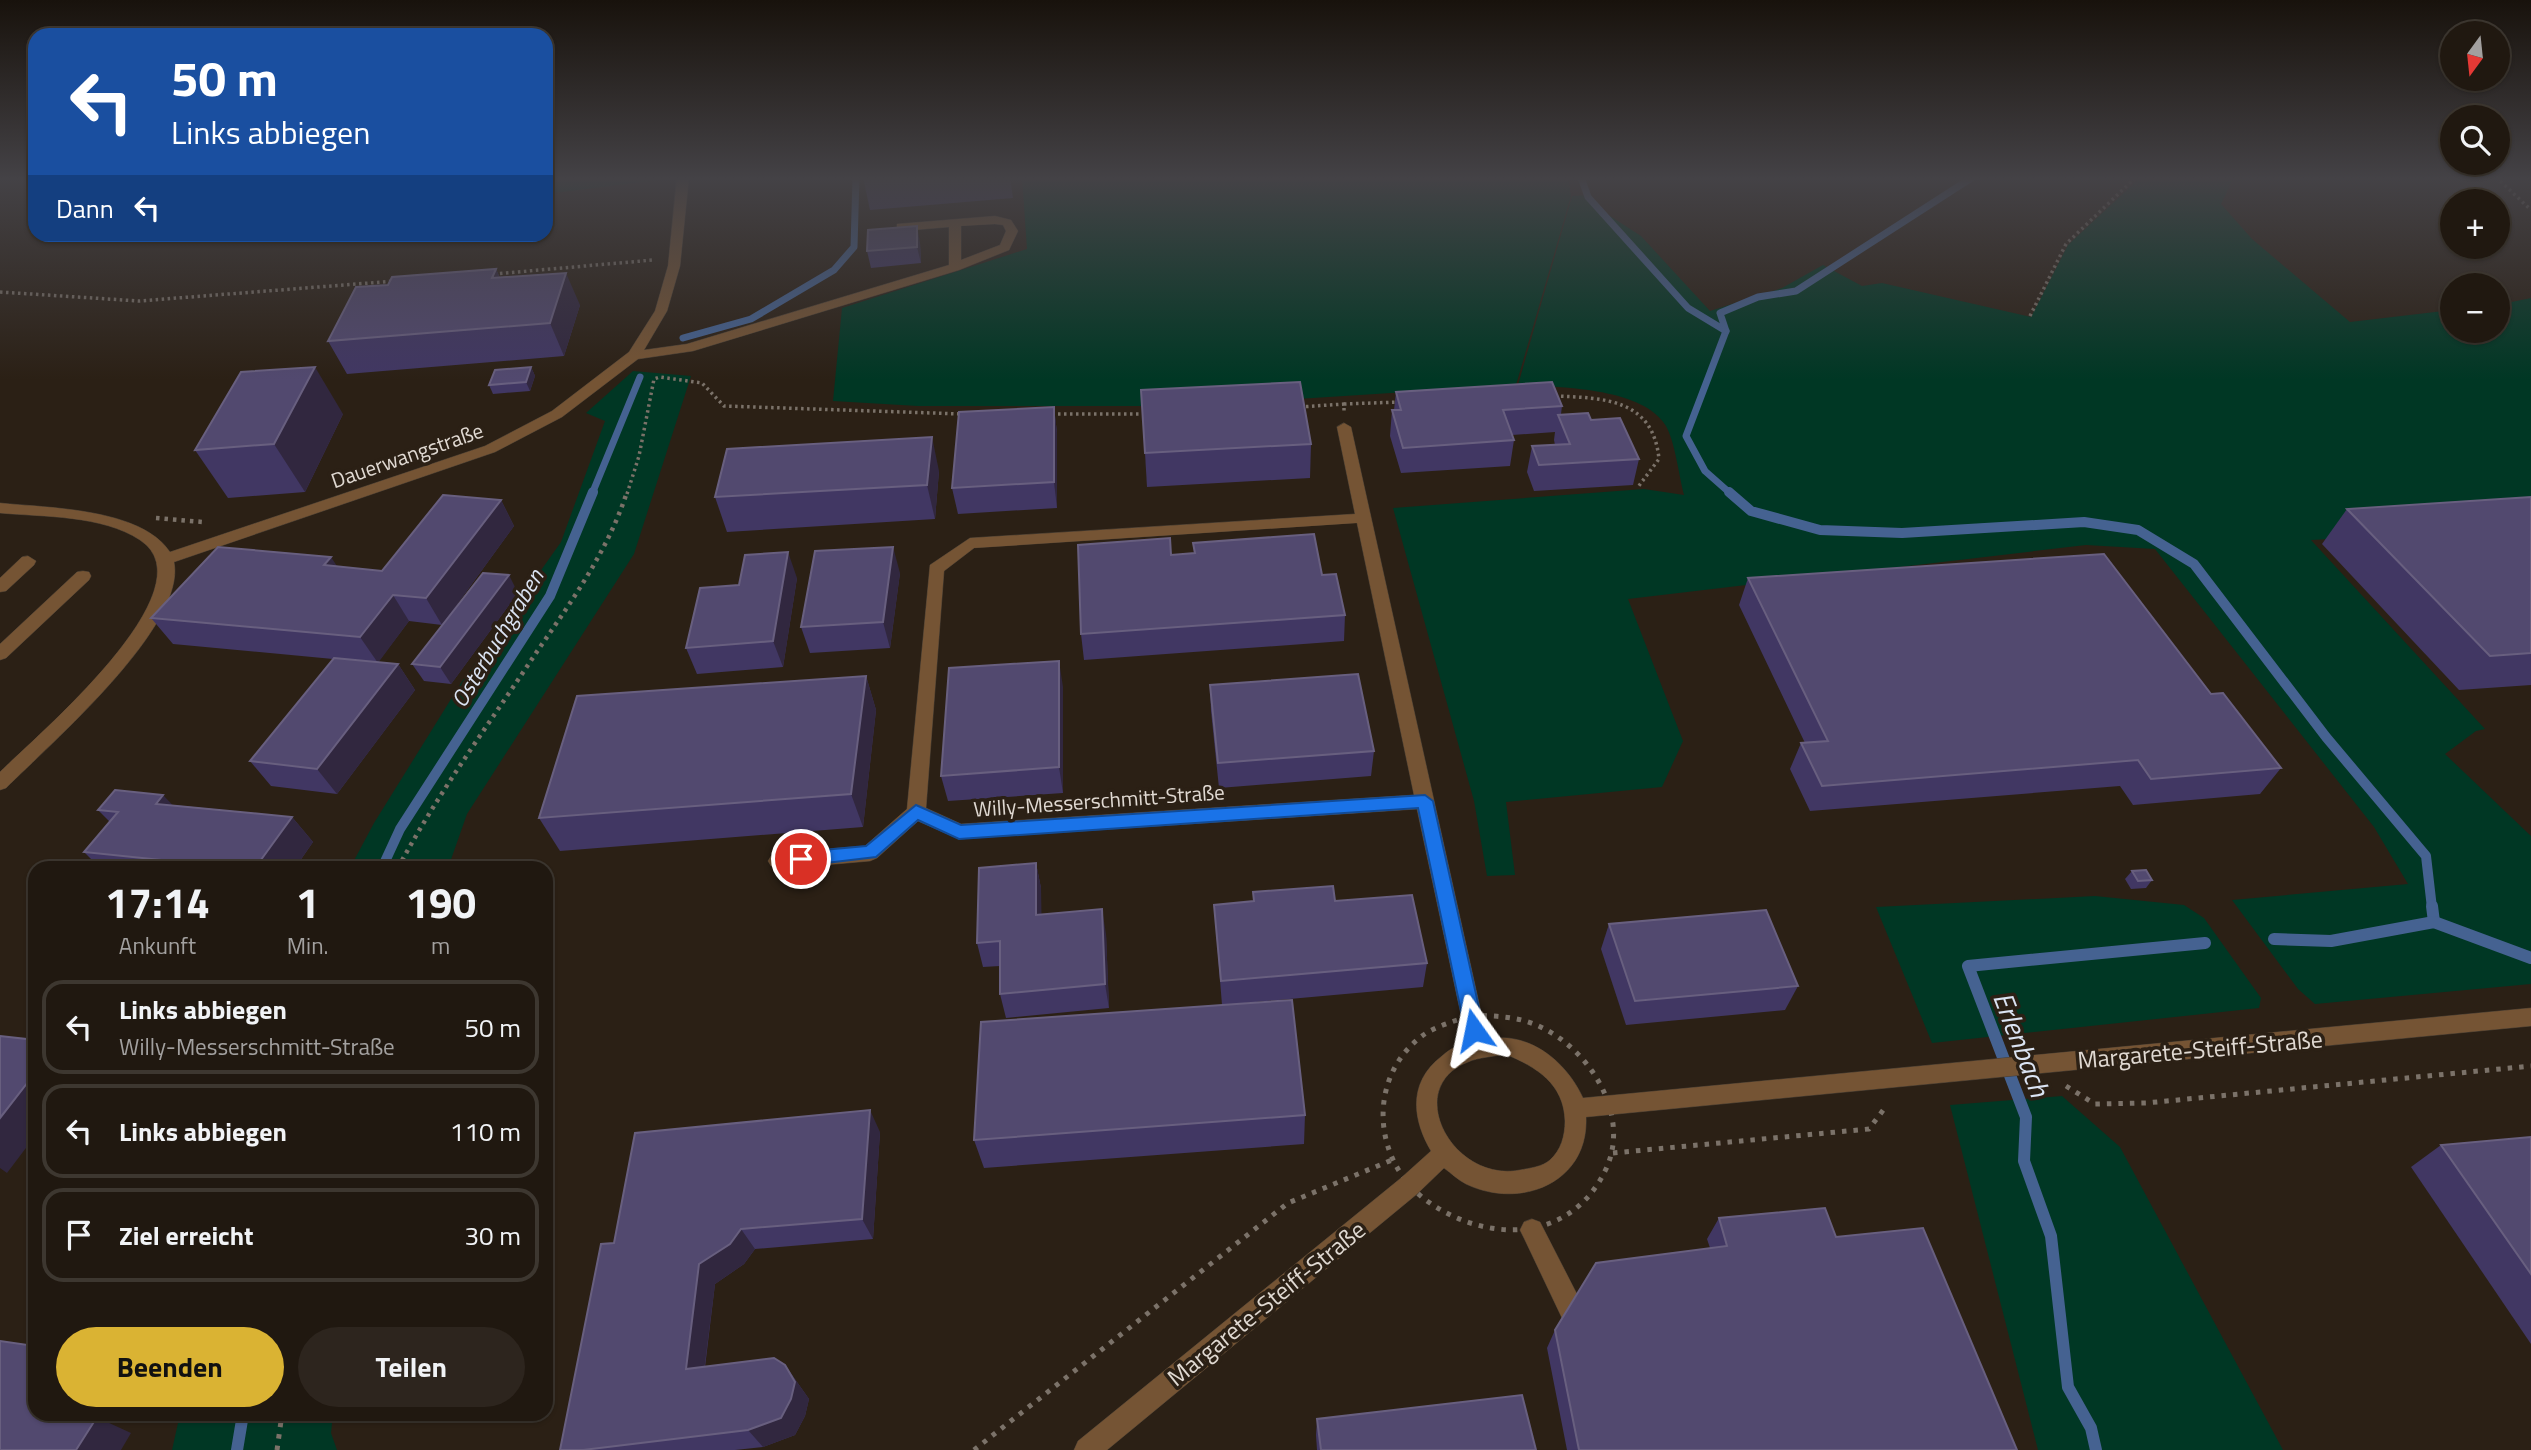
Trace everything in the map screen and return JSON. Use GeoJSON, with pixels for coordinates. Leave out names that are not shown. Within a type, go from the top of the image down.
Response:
{"type":"FeatureCollection","features":[{"type":"Feature","properties":{"kind":"street","name":"Dauerwangstraße"},"geometry":{"type":"LineString","coordinates":[[165,559],[491,449],[557,414],[634,355],[661,310],[676,245]]}},
{"type":"Feature","properties":{"kind":"street"},"geometry":{"type":"LineString","coordinates":[[955,245],[955,267]]}},
{"type":"Feature","properties":{"kind":"street"},"geometry":{"type":"LineString","coordinates":[[634,355],[688,348],[955,267],[1005,245]]}},
{"type":"Feature","properties":{"kind":"street"},"geometry":{"type":"LineString","coordinates":[[1344,427],[1478,1046]]}},
{"type":"Feature","properties":{"kind":"street"},"geometry":{"type":"LineString","coordinates":[[0,508],[88,518],[141,535],[159,547],[165,559],[168,576],[163,594],[135,641],[0,783]]}},
{"type":"Feature","properties":{"kind":"street"},"geometry":{"type":"LineString","coordinates":[[778,861],[870,853],[916,812],[936,569],[970,543],[1364,518]]}},
{"type":"Feature","properties":{"kind":"street"},"geometry":{"type":"LineString","coordinates":[[0,587],[28,561]]}},
{"type":"Feature","properties":{"kind":"street"},"geometry":{"type":"LineString","coordinates":[[0,654],[83,576]]}},
{"type":"Feature","properties":{"kind":"street","name":"Willy-Messerschmitt-Straße"},"geometry":{"type":"LineString","coordinates":[[916,812],[959,832],[1425,801]]}},
{"type":"Feature","properties":{"kind":"street","name":"Margarete-Steiff-Straße"},"geometry":{"type":"LineString","coordinates":[[1576,1109],[1610,1103],[2029,1066],[2531,1017]]}},
{"type":"Feature","properties":{"kind":"street"},"geometry":{"type":"LineString","coordinates":[[1505,1045],[1536,1056],[1558,1073],[1572,1095],[1576,1109],[1577,1128],[1570,1152],[1549,1175],[1526,1183],[1494,1184],[1464,1172],[1443,1154],[1427,1123],[1425,1100],[1435,1073],[1452,1056],[1478,1046],[1505,1045]]}},
{"type":"Feature","properties":{"kind":"street","name":"Margarete-Steiff-Straße"},"geometry":{"type":"LineString","coordinates":[[1087,1450],[1409,1186],[1443,1154]]}},
{"type":"Feature","properties":{"kind":"street"},"geometry":{"type":"LineString","coordinates":[[1532,1230],[1571,1309]]}},
{"type":"Feature","properties":{"kind":"path"},"geometry":{"type":"LineString","coordinates":[[2030,316],[2066,245]]}},
{"type":"Feature","properties":{"kind":"path"},"geometry":{"type":"LineString","coordinates":[[488,275],[675,258]]}},
{"type":"Feature","properties":{"kind":"path"},"geometry":{"type":"LineString","coordinates":[[0,292],[139,300],[399,281]]}},
{"type":"Feature","properties":{"kind":"path"},"geometry":{"type":"LineString","coordinates":[[402,861],[426,816],[585,582],[620,517],[639,456],[653,379],[660,377],[702,383],[724,406],[969,414]]}},
{"type":"Feature","properties":{"kind":"path"},"geometry":{"type":"LineString","coordinates":[[1548,396],[1594,397],[1633,410],[1654,430],[1659,459],[1638,487]]}},
{"type":"Feature","properties":{"kind":"path"},"geometry":{"type":"LineString","coordinates":[[1291,407],[1412,402]]}},
{"type":"Feature","properties":{"kind":"path"},"geometry":{"type":"LineString","coordinates":[[1344,404],[1344,427]]}},
{"type":"Feature","properties":{"kind":"path"},"geometry":{"type":"LineString","coordinates":[[1051,414],[1158,414]]}},
{"type":"Feature","properties":{"kind":"path"},"geometry":{"type":"LineString","coordinates":[[153,518],[206,523]]}},
{"type":"Feature","properties":{"kind":"path"},"geometry":{"type":"LineString","coordinates":[[1471,1015],[1508,1017],[1541,1027],[1570,1046],[1594,1071],[1610,1103],[1615,1128],[1613,1153],[1598,1190],[1570,1216],[1532,1230],[1490,1230],[1449,1216],[1409,1186],[1392,1160],[1381,1126],[1381,1093],[1393,1063],[1414,1038],[1442,1022],[1471,1015]]}},
{"type":"Feature","properties":{"kind":"path"},"geometry":{"type":"LineString","coordinates":[[2029,1066],[2095,1104],[2146,1103],[2531,1066]]}},
{"type":"Feature","properties":{"kind":"path"},"geometry":{"type":"LineString","coordinates":[[1613,1153],[1869,1129],[1909,1076]]}},
{"type":"Feature","properties":{"kind":"path"},"geometry":{"type":"LineString","coordinates":[[974,1450],[1287,1203],[1392,1160]]}},
{"type":"Feature","properties":{"kind":"path"},"geometry":{"type":"LineString","coordinates":[[277,1450],[281,1421]]}},
{"type":"Feature","properties":{"kind":"green space"},"geometry":{"type":"Polygon","coordinates":[[[1027,245],[1557,245],[1516,385],[1187,406],[918,406],[833,401],[842,308],[1027,249],[1027,245]]]}},
{"type":"Feature","properties":{"kind":"green space"},"geometry":{"type":"Polygon","coordinates":[[[1558,245],[1649,245],[1710,311],[1782,288],[1823,265],[1862,286],[1882,283],[2031,317],[2068,245],[2259,245],[2350,322],[2440,311],[2440,343],[2510,343],[2510,302],[2531,298],[2531,528],[2311,540],[2485,729],[2476,731],[2445,754],[2531,836],[2531,984],[2315,1004],[2298,989],[2232,900],[2408,884],[2374,827],[2155,549],[2086,545],[1628,599],[1683,741],[1662,787],[1506,802],[1515,875],[1487,876],[1474,801],[1393,508],[1644,489],[1684,495],[1669,433],[1655,413],[1639,403],[1619,396],[1576,389],[1518,385],[1558,245]]]}},
{"type":"Feature","properties":{"kind":"green space"},"geometry":{"type":"Polygon","coordinates":[[[633,371],[691,376],[634,554],[467,814],[450,861],[354,861],[374,823],[461,683],[561,542],[605,421],[586,413],[633,371]]]}},
{"type":"Feature","properties":{"kind":"green space"},"geometry":{"type":"Polygon","coordinates":[[[2095,896],[2184,905],[2204,918],[2261,998],[2259,1008],[1932,1043],[1876,907],[2095,896]]]}},
{"type":"Feature","properties":{"kind":"green space"},"geometry":{"type":"Polygon","coordinates":[[[2062,1096],[2120,1147],[2283,1450],[2038,1450],[1950,1105],[2062,1096]]]}},
{"type":"Feature","properties":{"kind":"green space"},"geometry":{"type":"Polygon","coordinates":[[[178,1421],[332,1421],[331,1433],[337,1450],[172,1450],[178,1421]]]}},
{"type":"Feature","properties":{"kind":"building"},"geometry":{"type":"Polygon","coordinates":[[[867,245],[917,245],[917,247],[867,251],[867,245]]]}},
{"type":"Feature","properties":{"kind":"building"},"geometry":{"type":"Polygon","coordinates":[[[496,269],[492,278],[566,273],[550,323],[328,341],[356,287],[388,285],[392,277],[496,269]]]}},
{"type":"Feature","properties":{"kind":"building"},"geometry":{"type":"Polygon","coordinates":[[[315,367],[274,444],[195,450],[241,372],[315,367]]]}},
{"type":"Feature","properties":{"kind":"building"},"geometry":{"type":"Polygon","coordinates":[[[531,367],[526,382],[489,385],[495,370],[531,367]]]}},
{"type":"Feature","properties":{"kind":"building"},"geometry":{"type":"Polygon","coordinates":[[[1300,382],[1311,444],[1145,453],[1141,390],[1300,382]]]}},
{"type":"Feature","properties":{"kind":"building"},"geometry":{"type":"Polygon","coordinates":[[[1552,382],[1562,406],[1503,410],[1514,440],[1403,448],[1392,410],[1401,410],[1396,392],[1552,382]]]}},
{"type":"Feature","properties":{"kind":"building"},"geometry":{"type":"Polygon","coordinates":[[[1054,407],[1054,482],[952,488],[959,412],[1054,407]]]}},
{"type":"Feature","properties":{"kind":"building"},"geometry":{"type":"Polygon","coordinates":[[[1588,413],[1591,420],[1620,418],[1639,459],[1539,465],[1532,446],[1570,444],[1558,415],[1588,413]]]}},
{"type":"Feature","properties":{"kind":"building"},"geometry":{"type":"Polygon","coordinates":[[[932,437],[927,485],[715,497],[727,449],[932,437]]]}},
{"type":"Feature","properties":{"kind":"building"},"geometry":{"type":"Polygon","coordinates":[[[443,495],[501,500],[426,598],[393,595],[360,637],[151,618],[218,547],[331,557],[324,565],[382,571],[443,495]]]}},
{"type":"Feature","properties":{"kind":"building"},"geometry":{"type":"Polygon","coordinates":[[[2531,497],[2531,653],[2490,656],[2347,509],[2531,497]]]}},
{"type":"Feature","properties":{"kind":"building"},"geometry":{"type":"Polygon","coordinates":[[[1314,534],[1322,575],[1336,574],[1345,615],[1081,634],[1078,545],[1170,538],[1171,555],[1195,553],[1193,543],[1314,534]]]}},
{"type":"Feature","properties":{"kind":"building"},"geometry":{"type":"Polygon","coordinates":[[[893,547],[883,622],[801,627],[815,551],[893,547]]]}},
{"type":"Feature","properties":{"kind":"building"},"geometry":{"type":"Polygon","coordinates":[[[788,552],[773,641],[686,648],[700,588],[739,585],[745,555],[788,552]]]}},
{"type":"Feature","properties":{"kind":"building"},"geometry":{"type":"Polygon","coordinates":[[[2104,554],[2211,694],[2223,693],[2281,768],[2151,779],[2138,760],[1822,786],[1801,743],[1828,741],[1748,578],[2104,554]]]}},
{"type":"Feature","properties":{"kind":"building"},"geometry":{"type":"Polygon","coordinates":[[[483,573],[509,575],[440,667],[412,664],[483,573]]]}},
{"type":"Feature","properties":{"kind":"building"},"geometry":{"type":"Polygon","coordinates":[[[334,658],[398,664],[317,769],[250,761],[334,658]]]}},
{"type":"Feature","properties":{"kind":"building"},"geometry":{"type":"Polygon","coordinates":[[[1059,661],[1059,767],[941,776],[949,668],[1059,661]]]}},
{"type":"Feature","properties":{"kind":"building"},"geometry":{"type":"Polygon","coordinates":[[[1358,674],[1374,751],[1218,763],[1210,685],[1358,674]]]}},
{"type":"Feature","properties":{"kind":"building"},"geometry":{"type":"Polygon","coordinates":[[[866,676],[851,794],[539,818],[577,696],[866,676]]]}},
{"type":"Feature","properties":{"kind":"building"},"geometry":{"type":"Polygon","coordinates":[[[115,790],[163,795],[156,804],[292,817],[260,861],[171,861],[84,852],[118,812],[98,810],[115,790]]]}},
{"type":"Feature","properties":{"kind":"building"},"geometry":{"type":"Polygon","coordinates":[[[1036,863],[1036,915],[1102,909],[1105,984],[1000,994],[1000,941],[977,943],[979,868],[1036,863]]]}},
{"type":"Feature","properties":{"kind":"building"},"geometry":{"type":"Polygon","coordinates":[[[2146,870],[2152,880],[2138,881],[2132,871],[2146,870]]]}},
{"type":"Feature","properties":{"kind":"building"},"geometry":{"type":"Polygon","coordinates":[[[1333,886],[1335,901],[1412,895],[1427,963],[1221,981],[1214,905],[1254,901],[1253,892],[1333,886]]]}},
{"type":"Feature","properties":{"kind":"building"},"geometry":{"type":"Polygon","coordinates":[[[1766,910],[1798,986],[1635,1001],[1609,924],[1766,910]]]}},
{"type":"Feature","properties":{"kind":"building"},"geometry":{"type":"Polygon","coordinates":[[[1292,1000],[1305,1115],[974,1140],[981,1022],[1292,1000]]]}},
{"type":"Feature","properties":{"kind":"building"},"geometry":{"type":"Polygon","coordinates":[[[0,1036],[28,1039],[28,1082],[0,1118],[0,1036]]]}},
{"type":"Feature","properties":{"kind":"building"},"geometry":{"type":"Polygon","coordinates":[[[870,1110],[862,1219],[741,1229],[730,1244],[699,1264],[686,1369],[774,1358],[785,1365],[795,1382],[791,1399],[781,1418],[748,1430],[583,1450],[560,1450],[601,1244],[614,1243],[635,1133],[870,1110]]]}},
{"type":"Feature","properties":{"kind":"building"},"geometry":{"type":"Polygon","coordinates":[[[2531,1137],[2531,1274],[2441,1145],[2531,1137]]]}},
{"type":"Feature","properties":{"kind":"building"},"geometry":{"type":"Polygon","coordinates":[[[1825,1208],[1836,1237],[1923,1228],[2017,1450],[1579,1450],[1555,1330],[1596,1263],[1727,1246],[1719,1218],[1825,1208]]]}},
{"type":"Feature","properties":{"kind":"building"},"geometry":{"type":"Polygon","coordinates":[[[0,1341],[28,1345],[28,1421],[94,1421],[76,1450],[0,1450],[0,1341]]]}},
{"type":"Feature","properties":{"kind":"building"},"geometry":{"type":"Polygon","coordinates":[[[1522,1395],[1536,1450],[1321,1450],[1317,1419],[1522,1395]]]}},
{"type":"Feature","properties":{"kind":"waterway","name":"Osterbuchgraben"},"geometry":{"type":"LineString","coordinates":[[683,338],[751,319],[834,270],[854,245]]}},
{"type":"Feature","properties":{"kind":"waterway"},"geometry":{"type":"LineString","coordinates":[[1631,245],[1688,308],[1726,331]]}},
{"type":"Feature","properties":{"kind":"waterway"},"geometry":{"type":"LineString","coordinates":[[1726,331],[1720,313],[1758,297],[1796,291],[1868,245]]}},
{"type":"Feature","properties":{"kind":"waterway"},"geometry":{"type":"LineString","coordinates":[[1726,331],[1686,436],[1705,471],[1731,494]]}},
{"type":"Feature","properties":{"kind":"waterway","name":"Osterbuchgraben"},"geometry":{"type":"LineString","coordinates":[[592,494],[640,377]]}},
{"type":"Feature","properties":{"kind":"waterway","name":"Osterbuchgraben"},"geometry":{"type":"LineString","coordinates":[[385,861],[400,829],[550,596],[593,492]]}},
{"type":"Feature","properties":{"kind":"waterway"},"geometry":{"type":"LineString","coordinates":[[1729,492],[1751,511],[1820,530],[1902,533],[2084,522],[2138,530],[2194,564],[2326,737],[2426,856],[2432,908]]}},
{"type":"Feature","properties":{"kind":"waterway"},"geometry":{"type":"LineString","coordinates":[[2432,906],[2434,922]]}},
{"type":"Feature","properties":{"kind":"waterway","name":"Erlenbach"},"geometry":{"type":"LineString","coordinates":[[2274,939],[2331,941],[2434,922]]}},
{"type":"Feature","properties":{"kind":"waterway","name":"Erlenbach"},"geometry":{"type":"LineString","coordinates":[[2434,922],[2531,958]]}},
{"type":"Feature","properties":{"kind":"waterway","name":"Erlenbach"},"geometry":{"type":"LineString","coordinates":[[2096,1450],[2091,1428],[2068,1387],[2051,1236],[2024,1161],[2026,1117],[1968,966],[2205,943]]}},
{"type":"Feature","properties":{"kind":"waterway","name":"Osterbuchgraben"},"geometry":{"type":"LineString","coordinates":[[237,1450],[242,1421]]}},
{"type":"Feature","properties":{"kind":"route"},"geometry":{"type":"LineString","coordinates":[[801,859],[870,853],[916,812],[959,832],[1425,801],[1474,1030]]}}]}
